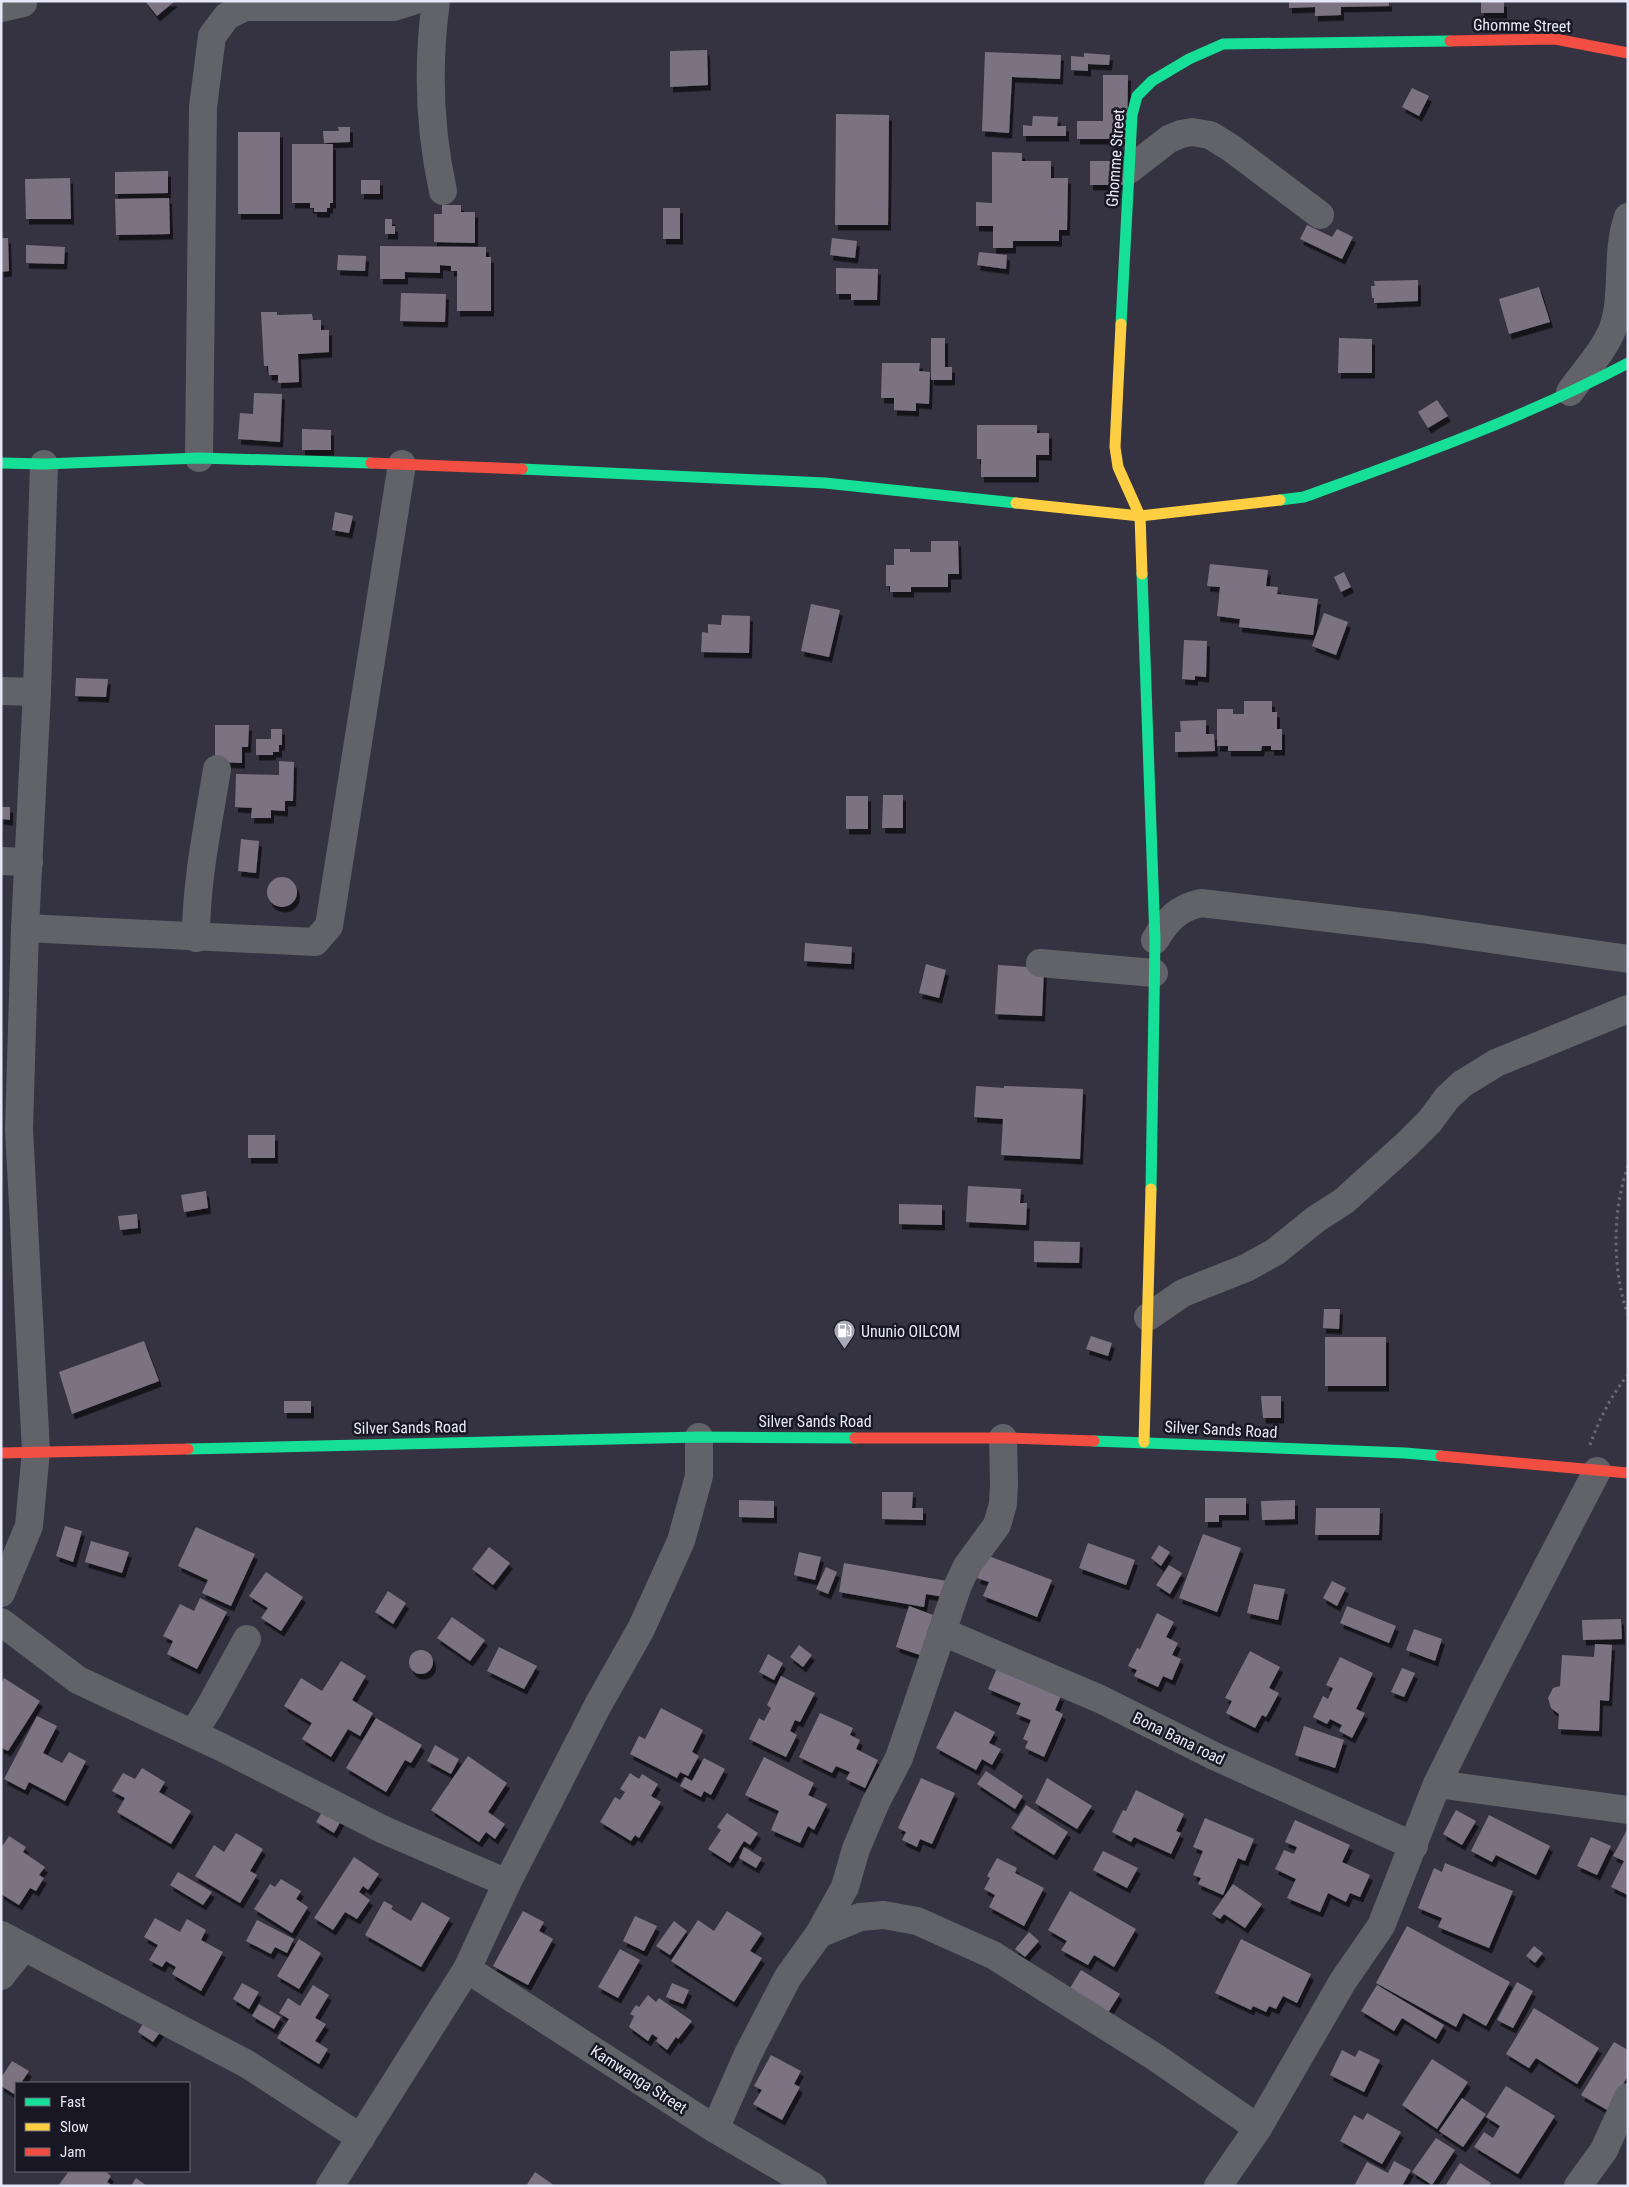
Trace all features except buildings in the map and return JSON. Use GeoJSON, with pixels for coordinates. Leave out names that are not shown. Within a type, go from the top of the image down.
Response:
{"type":"FeatureCollection","features":[{"type":"Feature","properties":{"kind":"street"},"geometry":{"type":"LineString","coordinates":[[200,458],[202,107],[212,36],[227,16],[245,7],[394,7],[414,1]]}},
{"type":"Feature","properties":{"kind":"street"},"geometry":{"type":"LineString","coordinates":[[436,1],[432,46],[431,126],[443,191]]}},
{"type":"Feature","properties":{"kind":"street","name":"Ghomme Street"},"geometry":{"type":"LineString","coordinates":[[1140,516],[1118,467],[1116,447],[1132,115],[1136,97],[1143,87],[1203,51],[1222,44],[1555,39],[1628,53]]}},
{"type":"Feature","properties":{"kind":"street"},"geometry":{"type":"LineString","coordinates":[[1129,170],[1169,139],[1192,132],[1210,135],[1232,148],[1320,215]]}},
{"type":"Feature","properties":{"kind":"street"},"geometry":{"type":"LineString","coordinates":[[1570,392],[1613,329],[1623,232],[1628,217]]}},
{"type":"Feature","properties":{"kind":"street"},"geometry":{"type":"LineString","coordinates":[[1,463],[44,464],[200,458],[402,464],[825,483],[1140,516],[1304,497],[1453,443],[1570,392],[1628,363]]}},
{"type":"Feature","properties":{"kind":"street"},"geometry":{"type":"LineString","coordinates":[[1,1593],[29,1526],[36,1451],[10,1129],[25,928],[37,692],[44,464]]}},
{"type":"Feature","properties":{"kind":"street"},"geometry":{"type":"LineString","coordinates":[[25,928],[196,938],[315,942],[329,926],[402,464]]}},
{"type":"Feature","properties":{"kind":"street"},"geometry":{"type":"LineString","coordinates":[[1140,516],[1155,940],[1144,1442]]}},
{"type":"Feature","properties":{"kind":"street"},"geometry":{"type":"LineString","coordinates":[[1,691],[37,692]]}},
{"type":"Feature","properties":{"kind":"street"},"geometry":{"type":"LineString","coordinates":[[196,938],[199,870],[217,769]]}},
{"type":"Feature","properties":{"kind":"street"},"geometry":{"type":"LineString","coordinates":[[1,861],[28,862]]}},
{"type":"Feature","properties":{"kind":"street"},"geometry":{"type":"LineString","coordinates":[[1155,940],[1165,923],[1175,913],[1188,906],[1202,903],[1422,929],[1628,959]]}},
{"type":"Feature","properties":{"kind":"street"},"geometry":{"type":"LineString","coordinates":[[1040,963],[1154,973]]}},
{"type":"Feature","properties":{"kind":"street"},"geometry":{"type":"LineString","coordinates":[[1148,1317],[1183,1293],[1246,1268],[1275,1252],[1316,1219],[1344,1201],[1407,1144],[1430,1121],[1447,1098],[1462,1084],[1496,1063],[1628,1009]]}},
{"type":"Feature","properties":{"kind":"street"},"geometry":{"type":"LineString","coordinates":[[330,2186],[466,1969],[507,1882],[598,1705],[640,1629],[681,1541],[699,1476],[699,1437]]}},
{"type":"Feature","properties":{"kind":"street","name":"Silver Sands Road"},"geometry":{"type":"LineString","coordinates":[[1,1453],[699,1437],[1003,1438],[1144,1442],[1405,1454],[1628,1473]]}},
{"type":"Feature","properties":{"kind":"street"},"geometry":{"type":"LineString","coordinates":[[715,2128],[748,2054],[788,1978],[819,1934],[849,1876],[856,1849],[876,1802],[899,1758],[958,1585],[967,1566],[997,1526],[1003,1504],[1003,1438]]}},
{"type":"Feature","properties":{"kind":"street"},"geometry":{"type":"LineString","coordinates":[[1218,2186],[1258,2128],[1343,1981],[1381,1926],[1437,1784],[1589,1470]]}},
{"type":"Feature","properties":{"kind":"street"},"geometry":{"type":"LineString","coordinates":[[1,1622],[78,1680],[193,1733],[384,1830],[507,1882]]}},
{"type":"Feature","properties":{"kind":"street","name":"Bona Bana road"},"geometry":{"type":"LineString","coordinates":[[943,1632],[1100,1699],[1214,1756],[1414,1846]]}},
{"type":"Feature","properties":{"kind":"street"},"geometry":{"type":"LineString","coordinates":[[193,1733],[247,1639]]}},
{"type":"Feature","properties":{"kind":"street"},"geometry":{"type":"LineString","coordinates":[[1437,1784],[1628,1810]]}},
{"type":"Feature","properties":{"kind":"street"},"geometry":{"type":"LineString","coordinates":[[849,1876],[862,1893],[884,1915]]}},
{"type":"Feature","properties":{"kind":"street"},"geometry":{"type":"LineString","coordinates":[[819,1934],[860,1917],[884,1915],[917,1921],[993,1955],[1155,2057],[1258,2128]]}},
{"type":"Feature","properties":{"kind":"street"},"geometry":{"type":"LineString","coordinates":[[1,1976],[13,1941],[247,2064],[361,2138]]}},
{"type":"Feature","properties":{"kind":"street","name":"Kamwanga Street"},"geometry":{"type":"LineString","coordinates":[[466,1969],[715,2128],[813,2186]]}},
{"type":"Feature","properties":{"kind":"street"},"geometry":{"type":"LineString","coordinates":[[1578,2186],[1604,2150],[1628,2097]]}},
{"type":"Feature","properties":{"kind":"street"},"geometry":{"type":"LineString","coordinates":[[1600,2186],[1604,2150]]}},
{"type":"Feature","properties":{"kind":"path"},"geometry":{"type":"LineString","coordinates":[[1628,1166],[1621,1184],[1616,1228],[1621,1295],[1628,1315]]}},
{"type":"Feature","properties":{"kind":"path"},"geometry":{"type":"LineString","coordinates":[[1589,1470],[1607,1407],[1618,1386],[1628,1374]]}},
{"type":"Feature","properties":{"kind":"traffic: fast"},"geometry":{"type":"LineString","coordinates":[[1121,324],[1132,115],[1137,96],[1152,81],[1189,59],[1223,44],[1450,41]]}},
{"type":"Feature","properties":{"kind":"traffic: fast"},"geometry":{"type":"LineString","coordinates":[[1280,500],[1304,497],[1468,436],[1549,402],[1628,363]]}},
{"type":"Feature","properties":{"kind":"traffic: fast"},"geometry":{"type":"LineString","coordinates":[[1,463],[44,464],[199,458],[371,463]]}},
{"type":"Feature","properties":{"kind":"traffic: fast"},"geometry":{"type":"LineString","coordinates":[[522,469],[825,483],[1016,503]]}},
{"type":"Feature","properties":{"kind":"traffic: fast"},"geometry":{"type":"LineString","coordinates":[[1142,574],[1155,940],[1151,1189]]}},
{"type":"Feature","properties":{"kind":"traffic: fast"},"geometry":{"type":"LineString","coordinates":[[188,1449],[699,1437],[855,1438]]}},
{"type":"Feature","properties":{"kind":"traffic: fast"},"geometry":{"type":"LineString","coordinates":[[1094,1441],[1441,1456]]}},
{"type":"Feature","properties":{"kind":"traffic: slow"},"geometry":{"type":"LineString","coordinates":[[1121,324],[1115,447],[1118,467],[1140,516],[1142,574]]}},
{"type":"Feature","properties":{"kind":"traffic: slow"},"geometry":{"type":"LineString","coordinates":[[1016,503],[1140,516],[1280,500]]}},
{"type":"Feature","properties":{"kind":"traffic: slow"},"geometry":{"type":"LineString","coordinates":[[1144,1442],[1151,1189]]}},
{"type":"Feature","properties":{"kind":"traffic: jam"},"geometry":{"type":"LineString","coordinates":[[1450,41],[1555,39],[1628,53]]}},
{"type":"Feature","properties":{"kind":"traffic: jam"},"geometry":{"type":"LineString","coordinates":[[371,463],[522,469]]}},
{"type":"Feature","properties":{"kind":"traffic: jam"},"geometry":{"type":"LineString","coordinates":[[855,1438],[1008,1438],[1094,1441]]}},
{"type":"Feature","properties":{"kind":"traffic: jam"},"geometry":{"type":"LineString","coordinates":[[1,1453],[188,1449]]}},
{"type":"Feature","properties":{"kind":"traffic: jam"},"geometry":{"type":"LineString","coordinates":[[1441,1456],[1628,1473]]}},
{"type":"Feature","properties":{"kind":"place","name":"Ununio OILCOM"},"geometry":{"type":"Point","coordinates":[845,1350]}}]}
